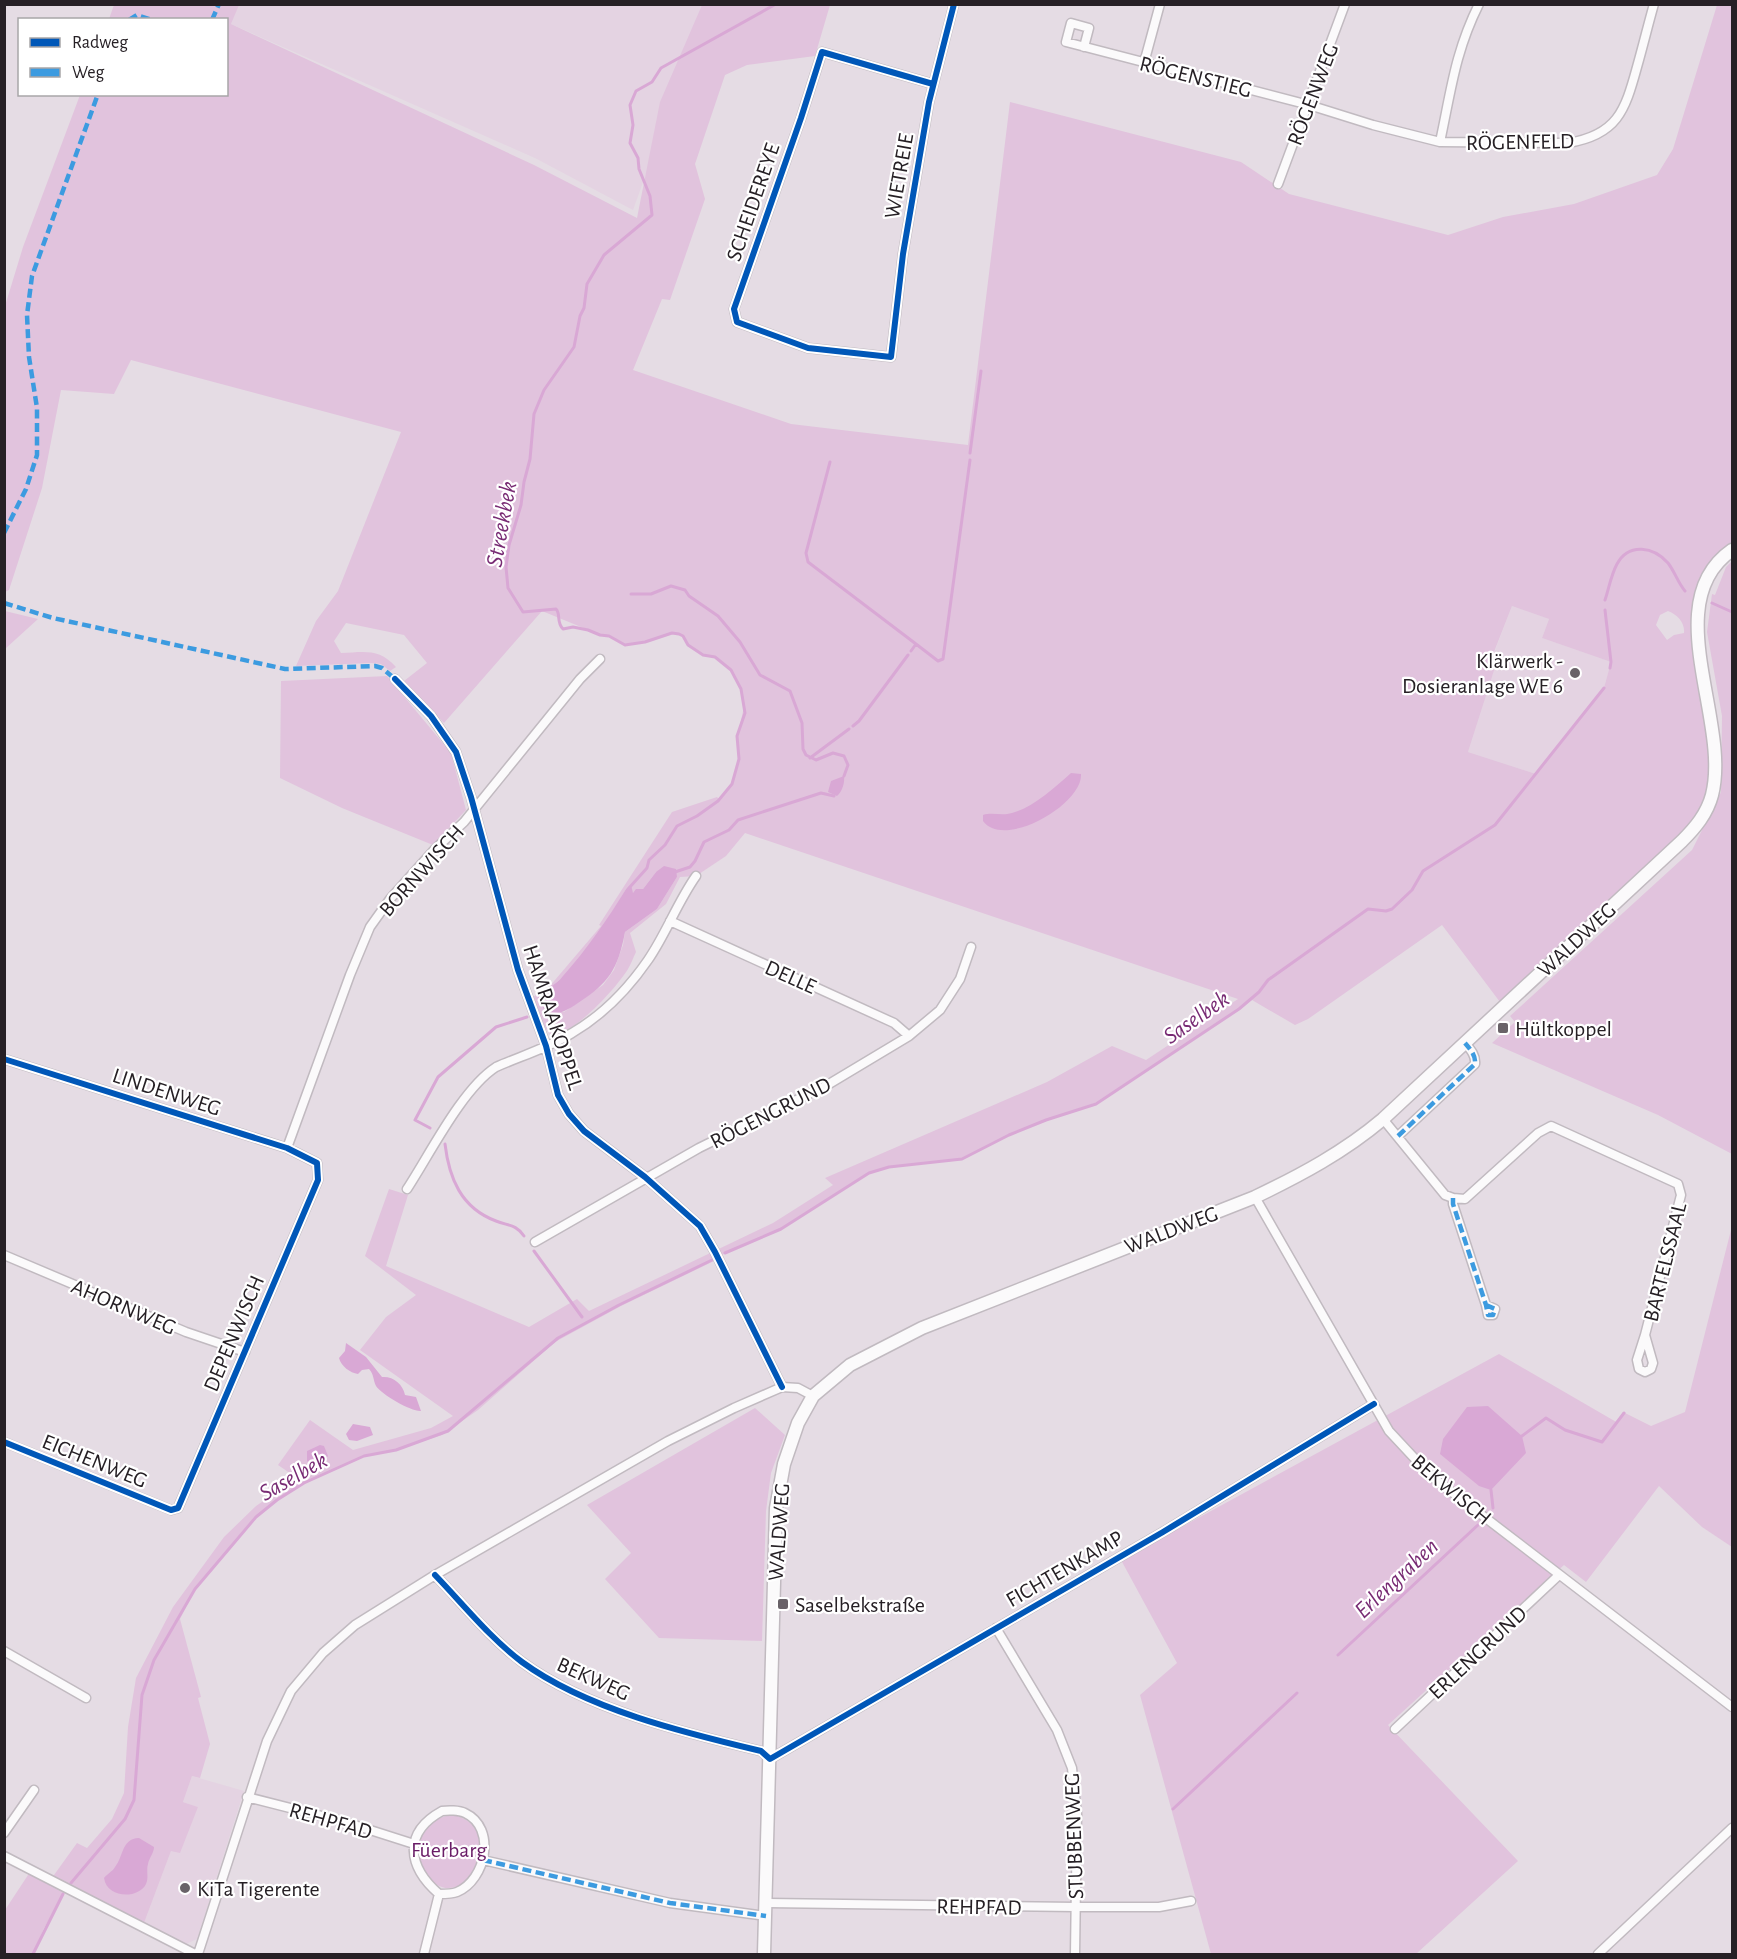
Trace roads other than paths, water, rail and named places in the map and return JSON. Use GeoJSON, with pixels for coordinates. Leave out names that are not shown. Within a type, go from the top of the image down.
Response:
{"type":"FeatureCollection","features":[{"type":"Feature","properties":{"kind":"main road","name":"WALDWEG"},"geometry":{"type":"LineString","coordinates":[[764,1954],[776,1508],[784,1464],[798,1423],[813,1396],[850,1365],[922,1328],[1254,1197],[1305,1173],[1342,1150],[1383,1119],[1682,841],[1700,820],[1707,808],[1714,783],[1715,744],[1700,642],[1698,609],[1703,589],[1712,570],[1732,550]]}},
{"type":"Feature","properties":{"kind":"street","name":"WIETREIE"},"geometry":{"type":"LineString","coordinates":[[891,357],[903,254],[933,84],[954,4]]}},
{"type":"Feature","properties":{"kind":"street"},"geometry":{"type":"LineString","coordinates":[[1144,63],[1160,4]]}},
{"type":"Feature","properties":{"kind":"street","name":"RÖGENWEG"},"geometry":{"type":"LineString","coordinates":[[1278,184],[1346,4]]}},
{"type":"Feature","properties":{"kind":"street","name":"RÖGENFELD"},"geometry":{"type":"LineString","coordinates":[[1440,142],[1448,92],[1461,43],[1479,4]]}},
{"type":"Feature","properties":{"kind":"street","name":"RÖGENFELD"},"geometry":{"type":"LineString","coordinates":[[1309,105],[1373,125],[1440,142],[1568,143],[1586,140],[1611,124],[1623,111],[1654,4]]}},
{"type":"Feature","properties":{"kind":"street","name":"RÖGENSTIEG"},"geometry":{"type":"LineString","coordinates":[[1084,47],[1309,105]]}},
{"type":"Feature","properties":{"kind":"street","name":"SCHEIDEREYE"},"geometry":{"type":"LineString","coordinates":[[891,357],[808,348],[737,322],[734,309],[822,52],[933,84]]}},
{"type":"Feature","properties":{"kind":"street","name":"BORNWISCH"},"geometry":{"type":"LineString","coordinates":[[287,1148],[350,975],[370,927],[390,899],[435,849],[464,822],[580,679],[600,659]]}},
{"type":"Feature","properties":{"kind":"street","name":"HAMRAAKOPPEL"},"geometry":{"type":"LineString","coordinates":[[395,679],[432,716],[456,752],[518,970],[546,1046],[558,1095],[569,1114],[584,1131],[645,1178],[700,1226],[782,1387]]}},
{"type":"Feature","properties":{"kind":"street"},"geometry":{"type":"LineString","coordinates":[[407,1190],[476,1083],[496,1067],[572,1034],[605,1009],[648,961],[686,890],[696,876]]}},
{"type":"Feature","properties":{"kind":"street","name":"DELLE"},"geometry":{"type":"LineString","coordinates":[[670,921],[894,1023],[909,1036]]}},
{"type":"Feature","properties":{"kind":"street","name":"RÖGENGRUND"},"geometry":{"type":"LineString","coordinates":[[535,1242],[699,1148],[829,1084],[909,1036],[940,1010],[960,979],[971,947]]}},
{"type":"Feature","properties":{"kind":"street"},"geometry":{"type":"LineString","coordinates":[[1398,1136],[1475,1064],[1473,1053],[1465,1043]]}},
{"type":"Feature","properties":{"kind":"street","name":"LINDENWEG"},"geometry":{"type":"LineString","coordinates":[[4,1059],[287,1148],[317,1163]]}},
{"type":"Feature","properties":{"kind":"street"},"geometry":{"type":"LineString","coordinates":[[1383,1119],[1445,1195],[1453,1198],[1486,1305]]}},
{"type":"Feature","properties":{"kind":"street","name":"BARTELSSAAL"},"geometry":{"type":"LineString","coordinates":[[1453,1198],[1465,1199],[1551,1126],[1674,1181],[1681,1188],[1681,1195],[1645,1335]]}},
{"type":"Feature","properties":{"kind":"street","name":"DEPENWISCH"},"geometry":{"type":"LineString","coordinates":[[171,1510],[178,1509],[318,1180],[317,1163]]}},
{"type":"Feature","properties":{"kind":"street","name":"BEKWISCH"},"geometry":{"type":"LineString","coordinates":[[1254,1197],[1389,1431],[1431,1476],[1732,1707]]}},
{"type":"Feature","properties":{"kind":"street","name":"AHORNWEG"},"geometry":{"type":"LineString","coordinates":[[4,1255],[186,1332],[245,1352]]}},
{"type":"Feature","properties":{"kind":"street"},"geometry":{"type":"LineString","coordinates":[[4,1856],[196,1954],[267,1741],[291,1691],[323,1653],[355,1625],[435,1575],[668,1441],[782,1387],[798,1388],[813,1396]]}},
{"type":"Feature","properties":{"kind":"street","name":"FICHTENKAMP"},"geometry":{"type":"LineString","coordinates":[[770,1759],[1163,1532],[1374,1404]]}},
{"type":"Feature","properties":{"kind":"street","name":"EICHENWEG"},"geometry":{"type":"LineString","coordinates":[[4,1442],[171,1510]]}},
{"type":"Feature","properties":{"kind":"street","name":"BEKWEG"},"geometry":{"type":"LineString","coordinates":[[435,1575],[496,1640],[522,1662],[565,1689],[674,1729],[761,1751],[770,1759]]}},
{"type":"Feature","properties":{"kind":"street","name":"ERLENGRUND"},"geometry":{"type":"LineString","coordinates":[[1395,1729],[1559,1575]]}},
{"type":"Feature","properties":{"kind":"street","name":"STUBBENWEG"},"geometry":{"type":"LineString","coordinates":[[996,1628],[1059,1732],[1072,1768],[1077,1814],[1075,1954]]}},
{"type":"Feature","properties":{"kind":"street"},"geometry":{"type":"LineString","coordinates":[[4,1651],[86,1698]]}},
{"type":"Feature","properties":{"kind":"street"},"geometry":{"type":"LineString","coordinates":[[4,1833],[34,1790]]}},
{"type":"Feature","properties":{"kind":"street","name":"REHPFAD"},"geometry":{"type":"LineString","coordinates":[[247,1797],[345,1822],[414,1844]]}},
{"type":"Feature","properties":{"kind":"street"},"geometry":{"type":"LineString","coordinates":[[442,1811],[464,1812],[478,1824],[484,1836],[483,1860],[472,1883],[456,1893],[439,1894],[426,1883],[419,1872],[414,1857],[414,1844],[422,1826],[431,1816],[442,1811]]}},
{"type":"Feature","properties":{"kind":"street"},"geometry":{"type":"LineString","coordinates":[[1598,1954],[1732,1828]]}},
{"type":"Feature","properties":{"kind":"street"},"geometry":{"type":"LineString","coordinates":[[483,1860],[670,1903],[766,1916]]}},
{"type":"Feature","properties":{"kind":"street"},"geometry":{"type":"LineString","coordinates":[[424,1954],[439,1894]]}},
{"type":"Feature","properties":{"kind":"street","name":"REHPFAD"},"geometry":{"type":"LineString","coordinates":[[767,1903],[1159,1907],[1191,1901]]}},
{"type":"Feature","properties":{"kind":"waterway","name":"Streekbek"},"geometry":{"type":"LineString","coordinates":[[629,888],[647,868],[649,860],[665,845],[677,826],[697,816],[718,801],[732,784],[739,759],[737,736],[745,713],[741,689],[731,670],[715,657],[703,655],[688,645],[683,636],[679,634],[672,633],[645,642],[625,645],[609,636],[588,630],[573,627],[563,629],[556,609],[523,612],[508,588],[506,567],[509,545],[521,505],[530,459],[534,414],[544,390],[574,347],[580,316],[584,308],[587,284],[604,255],[652,215],[650,196],[639,169],[638,158],[630,143],[633,125],[630,105],[636,91],[652,82],[661,68],[776,4]]}},
{"type":"Feature","properties":{"kind":"waterway"},"geometry":{"type":"LineString","coordinates":[[970,453],[981,371]]}},
{"type":"Feature","properties":{"kind":"waterway"},"geometry":{"type":"LineString","coordinates":[[916,644],[938,661],[943,659],[970,460]]}},
{"type":"Feature","properties":{"kind":"waterway"},"geometry":{"type":"LineString","coordinates":[[830,462],[806,553],[808,562],[916,644],[911,651]]}},
{"type":"Feature","properties":{"kind":"waterway","name":"Saselbek"},"geometry":{"type":"LineString","coordinates":[[1605,600],[1617,564],[1622,557],[1628,552],[1642,549],[1656,553],[1668,563],[1685,591]]}},
{"type":"Feature","properties":{"kind":"waterway"},"geometry":{"type":"LineString","coordinates":[[631,594],[651,594],[671,586],[685,590],[689,596],[718,616],[740,642],[760,675],[790,691],[802,723],[803,749],[806,755],[816,760],[833,753],[844,756],[848,765],[844,776]]}},
{"type":"Feature","properties":{"kind":"waterway","name":"Saselbek"},"geometry":{"type":"LineString","coordinates":[[1712,603],[1732,612]]}},
{"type":"Feature","properties":{"kind":"waterway","name":"Saselbek"},"geometry":{"type":"LineString","coordinates":[[1605,610],[1610,668]]}},
{"type":"Feature","properties":{"kind":"waterway"},"geometry":{"type":"LineString","coordinates":[[853,726],[908,655]]}},
{"type":"Feature","properties":{"kind":"waterway","name":"Saselbek"},"geometry":{"type":"LineString","coordinates":[[725,1253],[781,1229],[869,1173],[889,1167],[962,1159],[1009,1135],[1096,1104],[1239,1009],[1259,992],[1268,980],[1368,909],[1386,911],[1392,909],[1412,890],[1423,871],[1495,825],[1604,688]]}},
{"type":"Feature","properties":{"kind":"waterway"},"geometry":{"type":"LineString","coordinates":[[810,758],[849,729]]}},
{"type":"Feature","properties":{"kind":"waterway"},"geometry":{"type":"LineString","coordinates":[[675,872],[690,867],[704,842],[729,830],[738,820],[821,793],[834,796]]}},
{"type":"Feature","properties":{"kind":"waterway","name":"Streekbek"},"geometry":{"type":"LineString","coordinates":[[545,1017],[550,1011]]}},
{"type":"Feature","properties":{"kind":"waterway","name":"Streekbek"},"geometry":{"type":"LineString","coordinates":[[430,1128],[415,1120],[438,1077],[496,1027],[527,1017]]}},
{"type":"Feature","properties":{"kind":"waterway","name":"Streekbek"},"geometry":{"type":"LineString","coordinates":[[445,1144],[454,1180],[466,1200],[484,1215],[515,1227],[524,1236]]}},
{"type":"Feature","properties":{"kind":"waterway","name":"Streekbek"},"geometry":{"type":"LineString","coordinates":[[534,1251],[582,1317]]}},
{"type":"Feature","properties":{"kind":"waterway","name":"Saselbek"},"geometry":{"type":"LineString","coordinates":[[71,1883],[125,1819],[134,1800],[142,1695],[154,1660],[195,1589],[256,1517],[304,1483],[364,1456],[396,1450],[448,1431],[558,1338],[619,1305],[712,1260]]}},
{"type":"Feature","properties":{"kind":"waterway"},"geometry":{"type":"LineString","coordinates":[[1522,1436],[1546,1418],[1565,1430],[1602,1442],[1624,1413]]}},
{"type":"Feature","properties":{"kind":"waterway","name":"Erlengraben"},"geometry":{"type":"LineString","coordinates":[[1491,1490],[1493,1508]]}},
{"type":"Feature","properties":{"kind":"waterway","name":"Erlengraben"},"geometry":{"type":"LineString","coordinates":[[1338,1655],[1478,1525]]}},
{"type":"Feature","properties":{"kind":"waterway","name":"Erlengraben"},"geometry":{"type":"LineString","coordinates":[[1173,1809],[1297,1693]]}},
{"type":"Feature","properties":{"kind":"waterway","name":"Saselbek"},"geometry":{"type":"LineString","coordinates":[[33,1954],[63,1894]]}},
{"type":"Feature","properties":{"kind":"place","name":"Klärwerk - Dosieranlage WE 6"},"geometry":{"type":"Point","coordinates":[1575,673]}},
{"type":"Feature","properties":{"kind":"place","name":"Hültkoppel"},"geometry":{"type":"Point","coordinates":[1503,1028]}},
{"type":"Feature","properties":{"kind":"place","name":"Saselbekstraße"},"geometry":{"type":"Point","coordinates":[783,1604]}},
{"type":"Feature","properties":{"kind":"place","name":"KiTa Tigerente"},"geometry":{"type":"Point","coordinates":[185,1888]}},
{"type":"Feature","properties":{"kind":"park label","name":"Füerbarg"},"geometry":{"type":"Point","coordinates":[449,1849]}}]}
